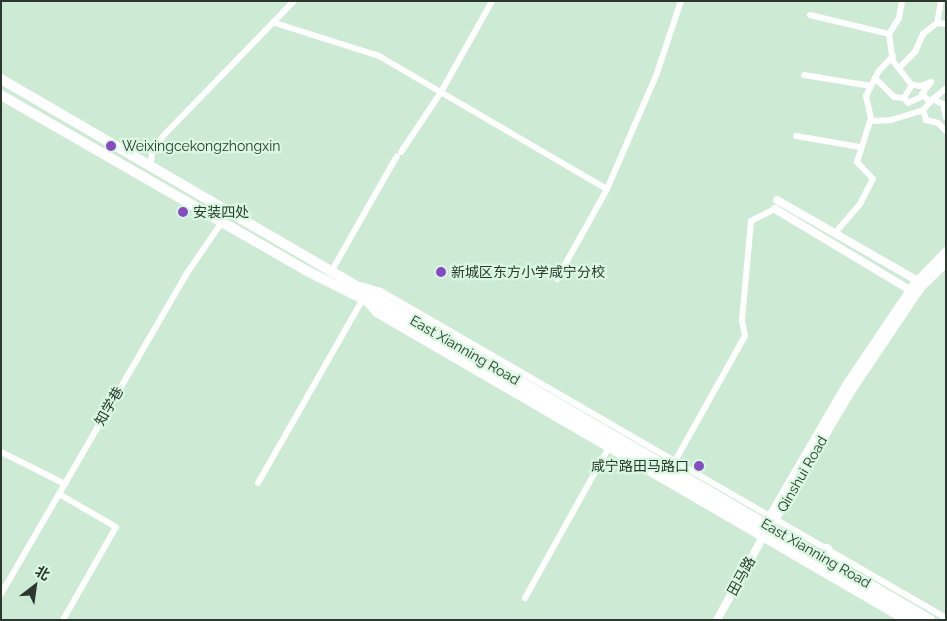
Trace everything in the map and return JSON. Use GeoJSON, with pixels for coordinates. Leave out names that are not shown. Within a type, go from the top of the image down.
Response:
{"type":"FeatureCollection","features":[{"type":"Feature","properties":{"kind":"main road","name":"East Xianning Road"},"geometry":{"type":"LineString","coordinates":[[1,79],[930,620]]}},
{"type":"Feature","properties":{"kind":"main road","name":"East Xianning Road"},"geometry":{"type":"LineString","coordinates":[[1,95],[222,222],[768,526],[914,620]]}},
{"type":"Feature","properties":{"kind":"main road","name":"Qinshui Road"},"geometry":{"type":"LineString","coordinates":[[768,526],[847,383],[910,290],[946,251]]}},
{"type":"Feature","properties":{"kind":"main road","name":"Qinshui Road"},"geometry":{"type":"LineString","coordinates":[[768,526],[852,388],[920,287],[946,262]]}},
{"type":"Feature","properties":{"kind":"main road"},"geometry":{"type":"LineString","coordinates":[[827,549],[840,568]]}},
{"type":"Feature","properties":{"kind":"street"},"geometry":{"type":"LineString","coordinates":[[150,167],[153,149],[165,134],[275,23],[294,1]]}},
{"type":"Feature","properties":{"kind":"street"},"geometry":{"type":"LineString","coordinates":[[331,272],[399,154],[441,92],[492,1]]}},
{"type":"Feature","properties":{"kind":"street"},"geometry":{"type":"LineString","coordinates":[[557,279],[607,189],[656,76],[681,1]]}},
{"type":"Feature","properties":{"kind":"street"},"geometry":{"type":"LineString","coordinates":[[902,1],[900,18],[889,34],[893,56],[899,68],[912,85]]}},
{"type":"Feature","properties":{"kind":"street"},"geometry":{"type":"LineString","coordinates":[[899,68],[915,52],[923,34],[937,23],[942,5]]}},
{"type":"Feature","properties":{"kind":"street"},"geometry":{"type":"LineString","coordinates":[[810,15],[889,34]]}},
{"type":"Feature","properties":{"kind":"street"},"geometry":{"type":"LineString","coordinates":[[275,23],[379,56],[607,189]]}},
{"type":"Feature","properties":{"kind":"street"},"geometry":{"type":"LineString","coordinates":[[937,23],[946,24]]}},
{"type":"Feature","properties":{"kind":"street"},"geometry":{"type":"LineString","coordinates":[[829,242],[844,218],[860,204],[873,179],[857,162],[860,147],[871,121],[866,96],[875,78],[893,56]]}},
{"type":"Feature","properties":{"kind":"street"},"geometry":{"type":"LineString","coordinates":[[804,75],[871,86]]}},
{"type":"Feature","properties":{"kind":"street"},"geometry":{"type":"LineString","coordinates":[[875,78],[894,97],[904,98],[908,103],[923,96],[931,82],[912,85],[904,98]]}},
{"type":"Feature","properties":{"kind":"street"},"geometry":{"type":"LineString","coordinates":[[871,121],[891,120],[923,110],[931,100],[946,89]]}},
{"type":"Feature","properties":{"kind":"street"},"geometry":{"type":"LineString","coordinates":[[923,96],[943,104],[945,117],[938,122]]}},
{"type":"Feature","properties":{"kind":"street"},"geometry":{"type":"LineString","coordinates":[[923,110],[926,120],[938,122],[946,131]]}},
{"type":"Feature","properties":{"kind":"street"},"geometry":{"type":"LineString","coordinates":[[796,136],[860,147]]}},
{"type":"Feature","properties":{"kind":"street"},"geometry":{"type":"LineString","coordinates":[[778,200],[918,281]]}},
{"type":"Feature","properties":{"kind":"street"},"geometry":{"type":"LineString","coordinates":[[674,461],[745,336],[742,320],[751,221],[774,210],[910,290]]}},
{"type":"Feature","properties":{"kind":"street","name":"知学巷"},"geometry":{"type":"LineString","coordinates":[[1,594],[187,273],[222,222]]}},
{"type":"Feature","properties":{"kind":"street"},"geometry":{"type":"LineString","coordinates":[[345,280],[381,291],[674,461],[903,620]]}},
{"type":"Feature","properties":{"kind":"street"},"geometry":{"type":"LineString","coordinates":[[258,483],[363,299],[376,314],[608,449],[768,526],[827,549],[946,618]]}},
{"type":"Feature","properties":{"kind":"street"},"geometry":{"type":"LineString","coordinates":[[525,598],[608,449]]}},
{"type":"Feature","properties":{"kind":"street"},"geometry":{"type":"LineString","coordinates":[[1,452],[65,484]]}},
{"type":"Feature","properties":{"kind":"street"},"geometry":{"type":"LineString","coordinates":[[59,494],[116,527],[63,620]]}},
{"type":"Feature","properties":{"kind":"street","name":"田马路"},"geometry":{"type":"LineString","coordinates":[[717,620],[768,526]]}},
{"type":"Feature","properties":{"kind":"place","name":"Weixingcekongzhongxin"},"geometry":{"type":"Point","coordinates":[111,146]}},
{"type":"Feature","properties":{"kind":"place","name":"安装四处"},"geometry":{"type":"Point","coordinates":[183,212]}},
{"type":"Feature","properties":{"kind":"place","name":"新城区东方小学咸宁分校"},"geometry":{"type":"Point","coordinates":[441,272]}},
{"type":"Feature","properties":{"kind":"place","name":"咸宁路田马路口"},"geometry":{"type":"Point","coordinates":[699,466]}}]}
